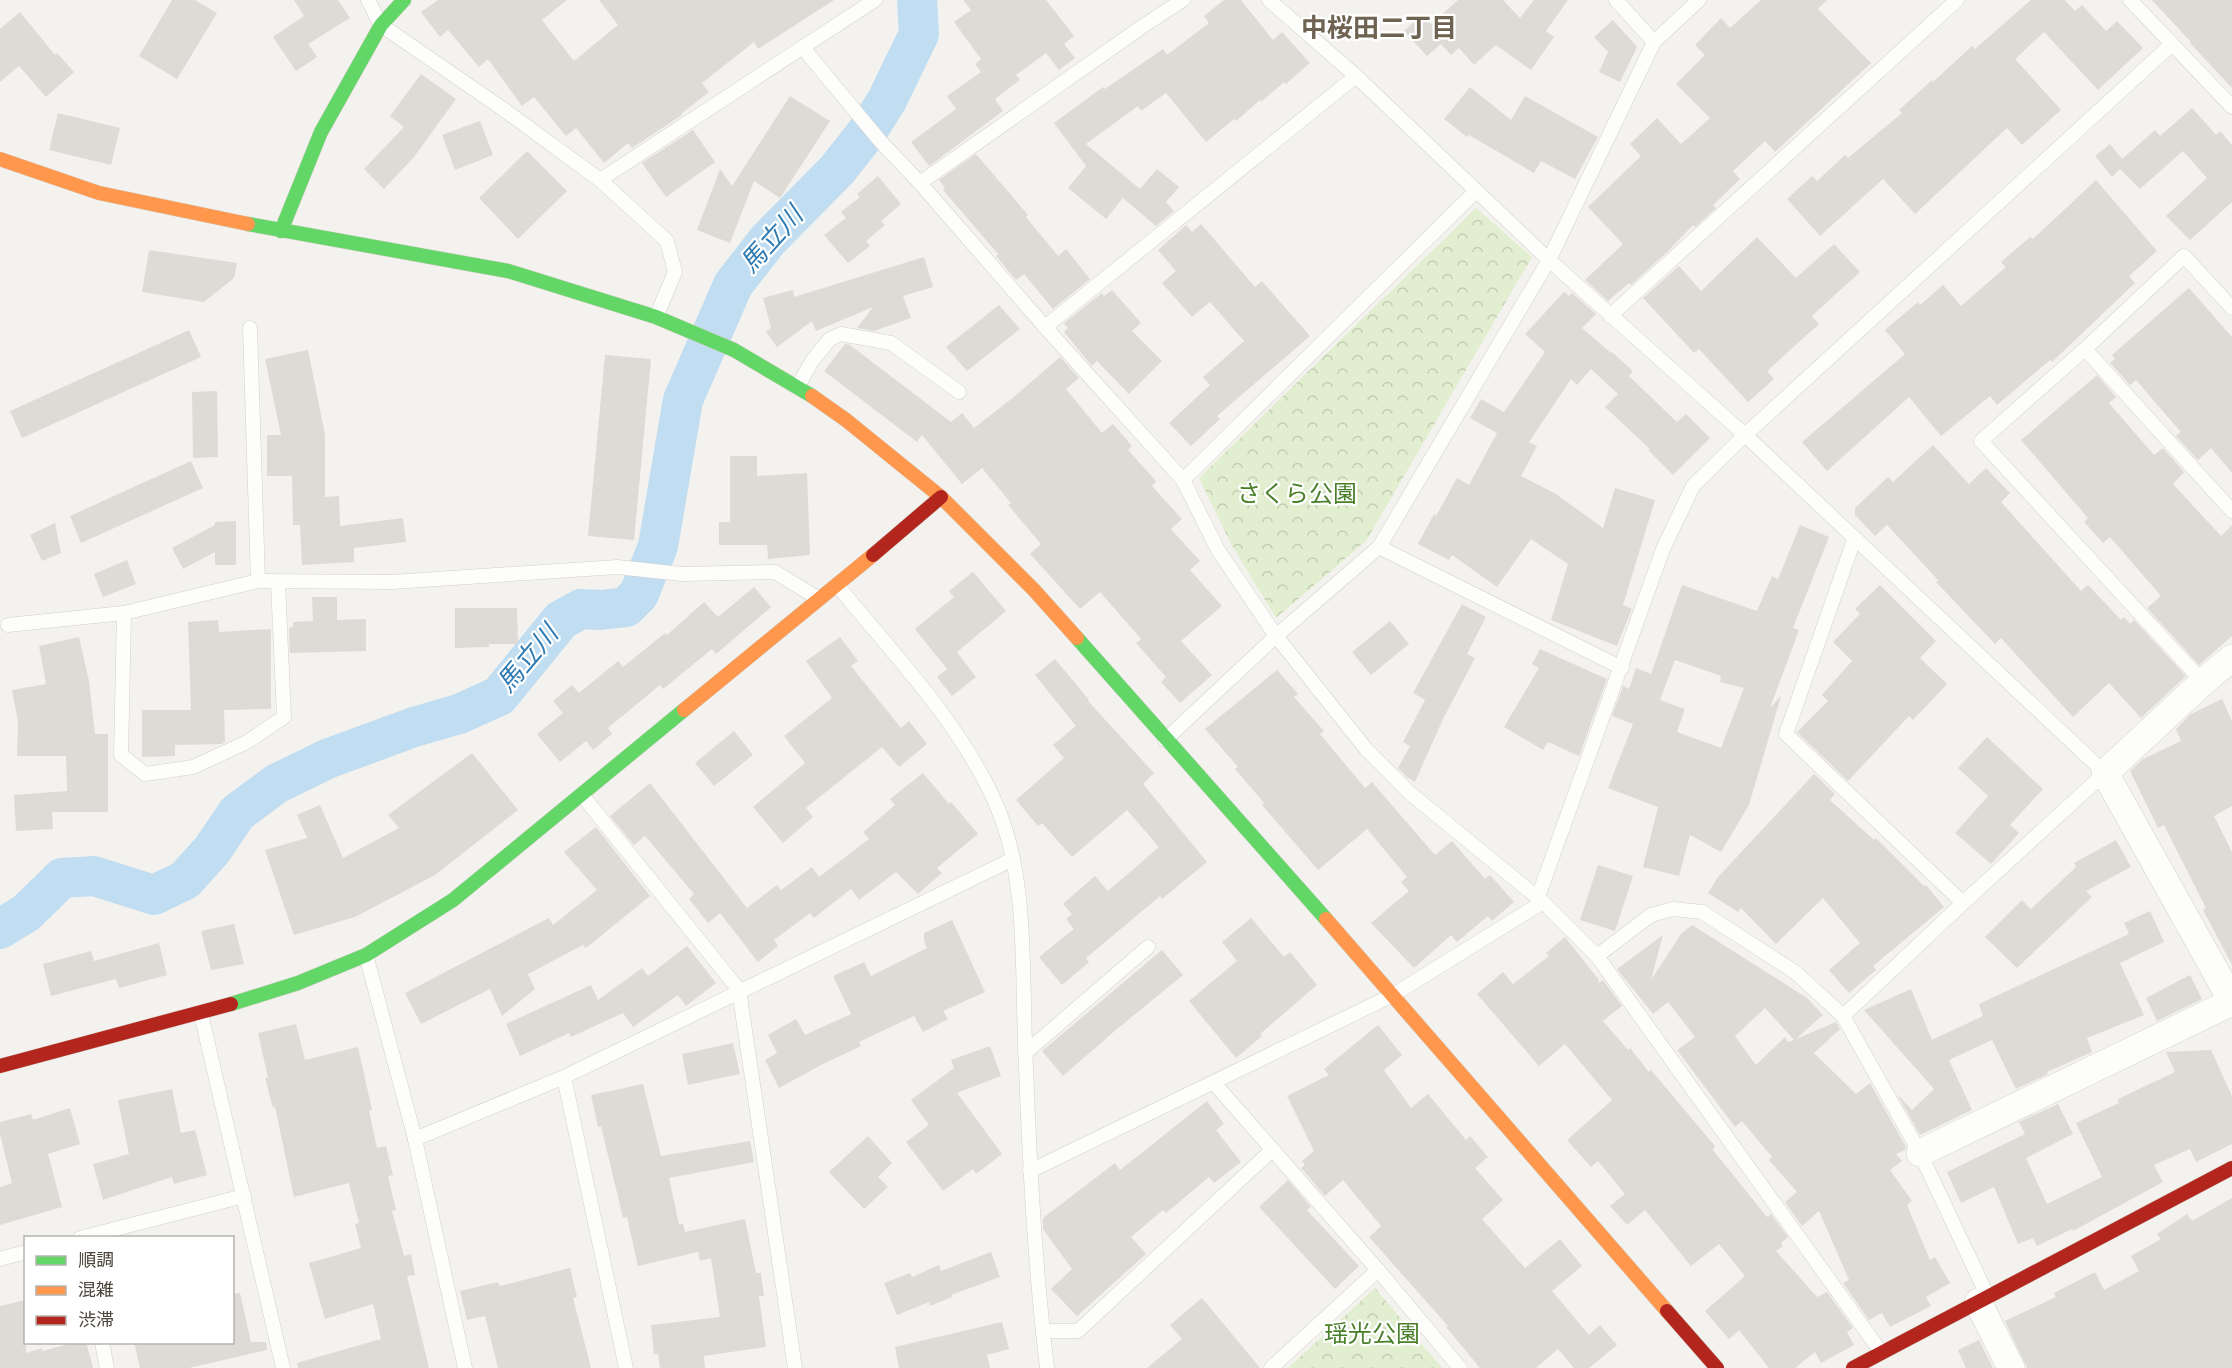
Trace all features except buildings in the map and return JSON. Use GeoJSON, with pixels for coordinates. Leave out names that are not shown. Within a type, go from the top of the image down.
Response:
{"type":"FeatureCollection","features":[{"type":"Feature","properties":{"kind":"street"},"geometry":{"type":"LineString","coordinates":[[281,231],[321,132],[381,25],[404,0]]}},
{"type":"Feature","properties":{"kind":"street"},"geometry":{"type":"LineString","coordinates":[[0,159],[99,193],[281,231],[508,271],[656,317],[734,350],[798,386],[846,420],[941,497],[1034,590],[1393,995],[1717,1368]]}},
{"type":"Feature","properties":{"kind":"street"},"geometry":{"type":"LineString","coordinates":[[0,1066],[201,1014],[298,983],[366,955],[453,900],[941,497]]}},
{"type":"Feature","properties":{"kind":"street"},"geometry":{"type":"LineString","coordinates":[[1920,1153],[2232,1002],[2105,773],[2232,658]]}},
{"type":"Feature","properties":{"kind":"street"},"geometry":{"type":"LineString","coordinates":[[1853,1368],[2232,1168]]}},
{"type":"Feature","properties":{"kind":"street"},"geometry":{"type":"LineString","coordinates":[[1983,1299],[2011,1368]]}},
{"type":"Feature","properties":{"kind":"lane"},"geometry":{"type":"LineString","coordinates":[[368,0],[381,25],[600,180],[666,241],[675,272],[656,317]]}},
{"type":"Feature","properties":{"kind":"lane"},"geometry":{"type":"LineString","coordinates":[[920,183],[1183,0]]}},
{"type":"Feature","properties":{"kind":"lane"},"geometry":{"type":"LineString","coordinates":[[1269,0],[1356,75],[1610,316],[1745,435],[1854,540],[2105,773],[1843,1016]]}},
{"type":"Feature","properties":{"kind":"lane"},"geometry":{"type":"LineString","coordinates":[[1616,0],[1654,42]]}},
{"type":"Feature","properties":{"kind":"lane"},"geometry":{"type":"LineString","coordinates":[[1165,740],[1276,636],[1379,547],[1550,260],[1654,42],[1699,0]]}},
{"type":"Feature","properties":{"kind":"lane"},"geometry":{"type":"LineString","coordinates":[[1610,316],[1957,0]]}},
{"type":"Feature","properties":{"kind":"lane"},"geometry":{"type":"LineString","coordinates":[[2130,0],[2232,107]]}},
{"type":"Feature","properties":{"kind":"lane"},"geometry":{"type":"LineString","coordinates":[[600,180],[872,1]]}},
{"type":"Feature","properties":{"kind":"lane"},"geometry":{"type":"LineString","coordinates":[[1030,1170],[1393,995],[1540,899],[1663,549],[1693,486],[1745,435],[2172,45]]}},
{"type":"Feature","properties":{"kind":"lane"},"geometry":{"type":"LineString","coordinates":[[803,48],[880,141],[920,183],[1045,327],[1183,480],[1218,550],[1276,636],[1366,749],[1411,794],[1540,899],[1597,956],[1881,1352]]}},
{"type":"Feature","properties":{"kind":"lane"},"geometry":{"type":"LineString","coordinates":[[1045,327],[1356,75]]}},
{"type":"Feature","properties":{"kind":"lane"},"geometry":{"type":"LineString","coordinates":[[1183,480],[1476,191]]}},
{"type":"Feature","properties":{"kind":"lane"},"geometry":{"type":"LineString","coordinates":[[2203,682],[1981,441],[2085,349],[2184,255],[2232,308]]}},
{"type":"Feature","properties":{"kind":"lane"},"geometry":{"type":"LineString","coordinates":[[250,328],[258,581]]}},
{"type":"Feature","properties":{"kind":"lane"},"geometry":{"type":"LineString","coordinates":[[798,386],[812,361],[830,339],[841,334],[891,343],[959,392]]}},
{"type":"Feature","properties":{"kind":"lane"},"geometry":{"type":"LineString","coordinates":[[2085,349],[2232,512]]}},
{"type":"Feature","properties":{"kind":"lane"},"geometry":{"type":"LineString","coordinates":[[1854,540],[1786,734],[1963,903]]}},
{"type":"Feature","properties":{"kind":"lane"},"geometry":{"type":"LineString","coordinates":[[1379,547],[1622,668]]}},
{"type":"Feature","properties":{"kind":"lane"},"geometry":{"type":"LineString","coordinates":[[8,625],[124,613],[258,581],[392,582],[617,567],[682,574],[775,572],[820,599]]}},
{"type":"Feature","properties":{"kind":"lane"},"geometry":{"type":"LineString","coordinates":[[124,613],[121,755],[145,774],[193,767],[247,742],[284,717],[279,582]]}},
{"type":"Feature","properties":{"kind":"lane"},"geometry":{"type":"LineString","coordinates":[[837,585],[957,732],[999,810],[1013,859],[1020,909],[1030,1170],[1047,1368]]}},
{"type":"Feature","properties":{"kind":"lane"},"geometry":{"type":"LineString","coordinates":[[582,795],[739,990],[795,1368]]}},
{"type":"Feature","properties":{"kind":"lane"},"geometry":{"type":"LineString","coordinates":[[415,1139],[564,1077],[739,990],[1013,859]]}},
{"type":"Feature","properties":{"kind":"lane"},"geometry":{"type":"LineString","coordinates":[[1597,956],[1651,915],[1673,909],[1702,912],[1795,972],[1843,1016],[1920,1153],[1983,1299]]}},
{"type":"Feature","properties":{"kind":"lane"},"geometry":{"type":"LineString","coordinates":[[1025,1053],[1148,947]]}},
{"type":"Feature","properties":{"kind":"lane"},"geometry":{"type":"LineString","coordinates":[[366,955],[415,1139],[465,1368]]}},
{"type":"Feature","properties":{"kind":"lane"},"geometry":{"type":"LineString","coordinates":[[201,1014],[283,1368]]}},
{"type":"Feature","properties":{"kind":"lane"},"geometry":{"type":"LineString","coordinates":[[564,1077],[626,1368]]}},
{"type":"Feature","properties":{"kind":"lane"},"geometry":{"type":"LineString","coordinates":[[1214,1083],[1378,1270],[1460,1368]]}},
{"type":"Feature","properties":{"kind":"lane"},"geometry":{"type":"LineString","coordinates":[[1043,1331],[1078,1331],[1272,1150]]}},
{"type":"Feature","properties":{"kind":"lane"},"geometry":{"type":"LineString","coordinates":[[85,1236],[244,1196]]}},
{"type":"Feature","properties":{"kind":"lane"},"geometry":{"type":"LineString","coordinates":[[0,1259],[24,1253]]}},
{"type":"Feature","properties":{"kind":"lane"},"geometry":{"type":"LineString","coordinates":[[1271,1368],[1378,1270]]}},
{"type":"Feature","properties":{"kind":"lane"},"geometry":{"type":"LineString","coordinates":[[102,1344],[107,1368]]}},
{"type":"Feature","properties":{"kind":"green space","name":"さくら公園"},"geometry":{"type":"Polygon","coordinates":[[[1476,208],[1532,257],[1366,541],[1276,618],[1230,542],[1199,478],[1476,208]]]}},
{"type":"Feature","properties":{"kind":"green space","name":"瑶光公園"},"geometry":{"type":"Polygon","coordinates":[[[1375,1288],[1442,1368],[1288,1368],[1375,1288]]]}},
{"type":"Feature","properties":{"kind":"waterway","name":"馬立川"},"geometry":{"type":"LineString","coordinates":[[0,929],[26,913],[62,878],[94,876],[154,895],[185,880],[212,850],[237,813],[276,784],[327,759],[414,727],[459,714],[499,696],[561,620],[581,609],[601,610],[626,607],[639,594],[658,546],[683,400],[733,285],[767,241],[837,170],[867,132],[887,100],[919,34],[917,0]]}},
{"type":"Feature","properties":{"kind":"traffic: fast"},"geometry":{"type":"LineString","coordinates":[[281,231],[321,132],[381,25],[404,0]]}},
{"type":"Feature","properties":{"kind":"traffic: fast"},"geometry":{"type":"LineString","coordinates":[[248,224],[508,271],[656,317],[734,350],[812,396]]}},
{"type":"Feature","properties":{"kind":"traffic: fast"},"geometry":{"type":"LineString","coordinates":[[1077,638],[1326,919]]}},
{"type":"Feature","properties":{"kind":"traffic: fast"},"geometry":{"type":"LineString","coordinates":[[231,1004],[298,983],[366,955],[453,900],[684,710]]}},
{"type":"Feature","properties":{"kind":"traffic: slow"},"geometry":{"type":"LineString","coordinates":[[0,159],[99,193],[248,224]]}},
{"type":"Feature","properties":{"kind":"traffic: slow"},"geometry":{"type":"LineString","coordinates":[[812,396],[846,420],[941,497],[1034,590],[1077,638]]}},
{"type":"Feature","properties":{"kind":"traffic: slow"},"geometry":{"type":"LineString","coordinates":[[684,710],[873,555]]}},
{"type":"Feature","properties":{"kind":"traffic: slow"},"geometry":{"type":"LineString","coordinates":[[1326,919],[1667,1311]]}},
{"type":"Feature","properties":{"kind":"traffic: jam"},"geometry":{"type":"LineString","coordinates":[[873,555],[941,497]]}},
{"type":"Feature","properties":{"kind":"traffic: jam"},"geometry":{"type":"LineString","coordinates":[[0,1066],[231,1004]]}},
{"type":"Feature","properties":{"kind":"traffic: jam"},"geometry":{"type":"LineString","coordinates":[[1853,1368],[2232,1168]]}},
{"type":"Feature","properties":{"kind":"traffic: jam"},"geometry":{"type":"LineString","coordinates":[[1667,1311],[1717,1368]]}},
{"type":"Feature","properties":{"kind":"district","name":"中桜田二丁目"},"geometry":{"type":"Point","coordinates":[1379,29]}}]}
